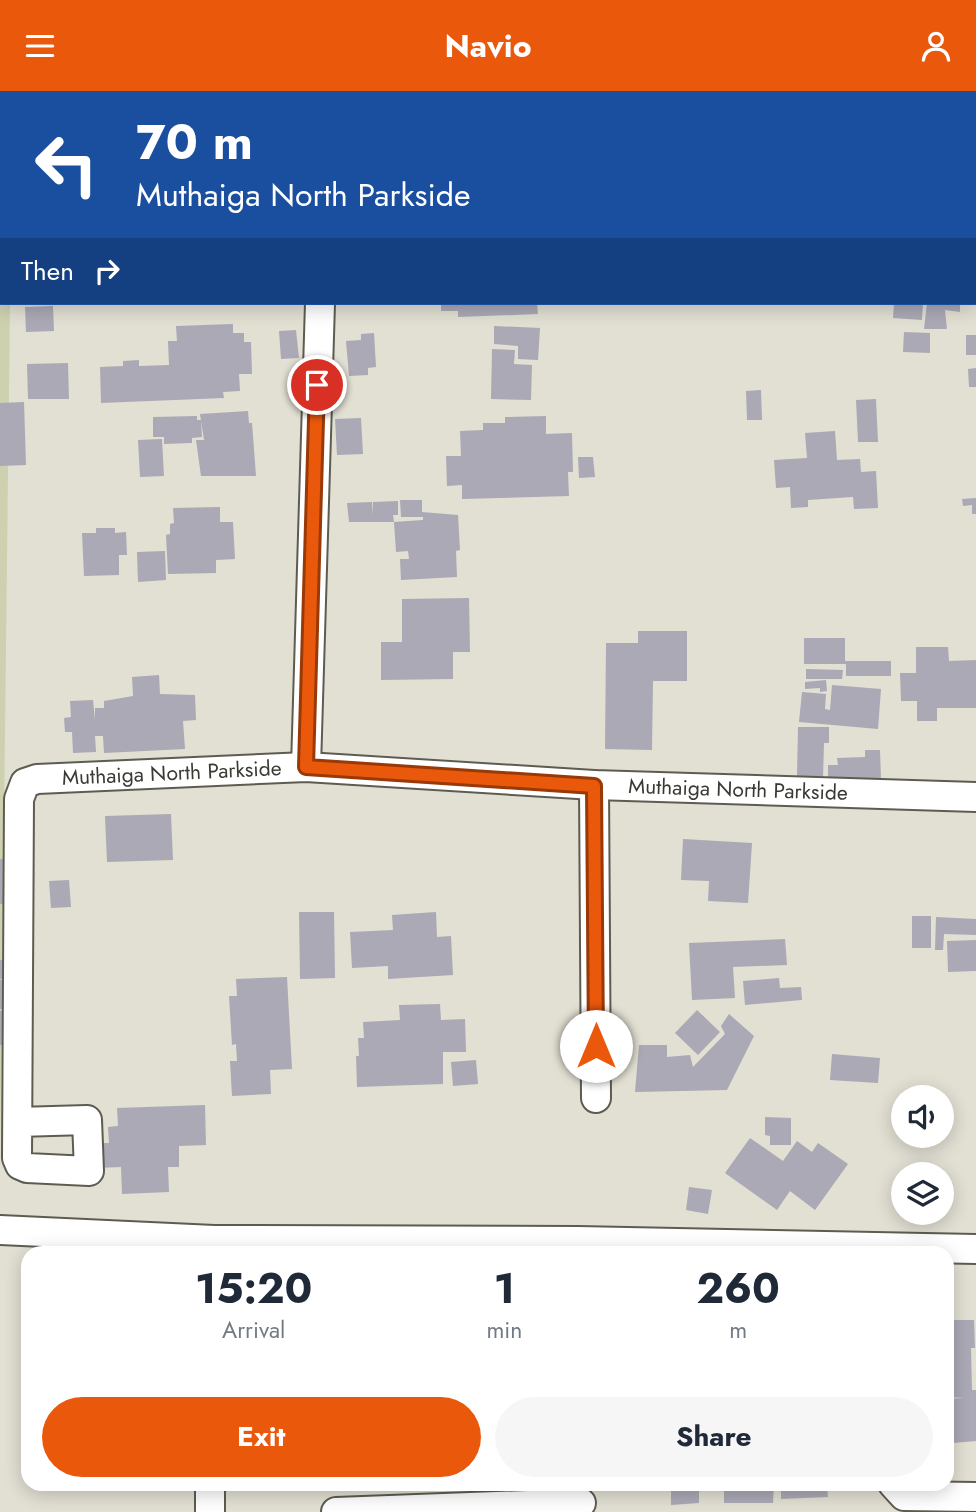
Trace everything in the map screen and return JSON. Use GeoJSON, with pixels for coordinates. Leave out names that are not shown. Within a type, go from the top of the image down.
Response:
{"type":"FeatureCollection","features":[{"type":"Feature","properties":{"kind":"street"},"geometry":{"type":"LineString","coordinates":[[306,767],[320,305]]}},
{"type":"Feature","properties":{"kind":"street","name":"Muthaiga North Parkside"},"geometry":{"type":"LineString","coordinates":[[18,1122],[19,799],[25,783],[37,779],[306,767],[594,786],[976,797]]}},
{"type":"Feature","properties":{"kind":"street"},"geometry":{"type":"LineString","coordinates":[[594,786],[596,1098]]}},
{"type":"Feature","properties":{"kind":"street"},"geometry":{"type":"LineString","coordinates":[[0,1230],[214,1246],[578,1241],[754,1246]]}},
{"type":"Feature","properties":{"kind":"street"},"geometry":{"type":"LineString","coordinates":[[954,1249],[976,1248]]}},
{"type":"Feature","properties":{"kind":"street"},"geometry":{"type":"LineString","coordinates":[[210,1491],[210,1512]]}},
{"type":"Feature","properties":{"kind":"street"},"geometry":{"type":"LineString","coordinates":[[899,1491],[904,1496],[976,1497]]}},
{"type":"Feature","properties":{"kind":"street"},"geometry":{"type":"LineString","coordinates":[[336,1512],[581,1503]]}},
{"type":"Feature","properties":{"kind":"green space"},"geometry":{"type":"Polygon","coordinates":[[[0,305],[10,305],[0,1162],[0,305]]]}},
{"type":"Feature","properties":{"kind":"building"},"geometry":{"type":"Polygon","coordinates":[[[441,305],[537,305],[538,314],[458,317],[458,311],[441,311],[441,305]]]}},
{"type":"Feature","properties":{"kind":"building"},"geometry":{"type":"Polygon","coordinates":[[[894,305],[923,305],[922,320],[893,318],[894,305]]]}},
{"type":"Feature","properties":{"kind":"building"},"geometry":{"type":"Polygon","coordinates":[[[927,305],[960,305],[960,312],[945,310],[947,329],[924,329],[927,305]]]}},
{"type":"Feature","properties":{"kind":"building"},"geometry":{"type":"Polygon","coordinates":[[[53,306],[54,331],[26,332],[25,307],[53,306]]]}},
{"type":"Feature","properties":{"kind":"building"},"geometry":{"type":"Polygon","coordinates":[[[233,324],[233,333],[244,333],[244,342],[251,342],[252,374],[239,374],[240,391],[223,392],[224,398],[101,403],[100,367],[123,366],[123,361],[139,360],[139,366],[169,365],[168,341],[177,341],[176,326],[233,324]]]}},
{"type":"Feature","properties":{"kind":"building"},"geometry":{"type":"Polygon","coordinates":[[[494,326],[540,328],[538,360],[518,359],[518,346],[494,344],[494,326]]]}},
{"type":"Feature","properties":{"kind":"building"},"geometry":{"type":"Polygon","coordinates":[[[296,330],[299,358],[281,359],[279,331],[296,330]]]}},
{"type":"Feature","properties":{"kind":"building"},"geometry":{"type":"Polygon","coordinates":[[[904,332],[930,333],[930,353],[903,352],[904,332]]]}},
{"type":"Feature","properties":{"kind":"building"},"geometry":{"type":"Polygon","coordinates":[[[374,333],[376,367],[368,368],[368,375],[349,376],[346,341],[361,340],[361,334],[374,333]]]}},
{"type":"Feature","properties":{"kind":"building"},"geometry":{"type":"Polygon","coordinates":[[[966,335],[976,335],[976,355],[966,355],[966,335]]]}},
{"type":"Feature","properties":{"kind":"building"},"geometry":{"type":"Polygon","coordinates":[[[492,349],[515,350],[514,364],[532,365],[531,400],[491,399],[492,349]]]}},
{"type":"Feature","properties":{"kind":"building"},"geometry":{"type":"Polygon","coordinates":[[[68,363],[69,399],[28,399],[27,364],[68,363]]]}},
{"type":"Feature","properties":{"kind":"building"},"geometry":{"type":"Polygon","coordinates":[[[976,368],[976,387],[969,387],[968,369],[976,368]]]}},
{"type":"Feature","properties":{"kind":"building"},"geometry":{"type":"Polygon","coordinates":[[[761,390],[762,420],[747,420],[746,391],[761,390]]]}},
{"type":"Feature","properties":{"kind":"building"},"geometry":{"type":"Polygon","coordinates":[[[876,399],[878,442],[858,442],[856,400],[876,399]]]}},
{"type":"Feature","properties":{"kind":"building"},"geometry":{"type":"Polygon","coordinates":[[[24,402],[26,465],[0,466],[0,403],[24,402]]]}},
{"type":"Feature","properties":{"kind":"building"},"geometry":{"type":"Polygon","coordinates":[[[248,411],[249,423],[252,423],[256,476],[201,476],[196,440],[204,440],[200,414],[248,411]]]}},
{"type":"Feature","properties":{"kind":"building"},"geometry":{"type":"Polygon","coordinates":[[[197,416],[197,420],[201,420],[202,437],[192,438],[192,443],[164,444],[164,437],[153,437],[153,417],[197,416]]]}},
{"type":"Feature","properties":{"kind":"building"},"geometry":{"type":"Polygon","coordinates":[[[546,416],[546,434],[572,433],[573,472],[568,472],[569,496],[462,499],[462,485],[447,486],[446,456],[461,456],[460,431],[483,430],[483,423],[505,423],[505,417],[546,416]]]}},
{"type":"Feature","properties":{"kind":"building"},"geometry":{"type":"Polygon","coordinates":[[[361,418],[363,454],[337,455],[335,419],[361,418]]]}},
{"type":"Feature","properties":{"kind":"building"},"geometry":{"type":"Polygon","coordinates":[[[835,431],[837,460],[860,459],[861,472],[876,471],[878,508],[854,509],[853,497],[808,500],[808,507],[791,508],[790,487],[776,488],[774,460],[807,458],[805,433],[835,431]]]}},
{"type":"Feature","properties":{"kind":"building"},"geometry":{"type":"Polygon","coordinates":[[[162,439],[164,476],[140,477],[138,440],[162,439]]]}},
{"type":"Feature","properties":{"kind":"building"},"geometry":{"type":"Polygon","coordinates":[[[578,457],[593,457],[595,477],[579,478],[578,457]]]}},
{"type":"Feature","properties":{"kind":"building"},"geometry":{"type":"Polygon","coordinates":[[[976,498],[976,514],[972,514],[972,505],[963,506],[962,499],[976,498]]]}},
{"type":"Feature","properties":{"kind":"building"},"geometry":{"type":"Polygon","coordinates":[[[400,500],[422,500],[422,512],[458,515],[460,550],[456,551],[457,577],[401,580],[400,559],[409,559],[408,551],[396,552],[394,522],[423,520],[423,517],[401,517],[400,500]]]}},
{"type":"Feature","properties":{"kind":"building"},"geometry":{"type":"Polygon","coordinates":[[[398,501],[398,515],[393,515],[394,522],[349,522],[347,503],[372,502],[373,515],[373,502],[398,501]]]}},
{"type":"Feature","properties":{"kind":"building"},"geometry":{"type":"Polygon","coordinates":[[[220,507],[220,522],[233,522],[235,559],[216,560],[216,573],[168,574],[166,535],[170,534],[170,524],[174,523],[173,508],[220,507]]]}},
{"type":"Feature","properties":{"kind":"building"},"geometry":{"type":"Polygon","coordinates":[[[96,528],[115,528],[115,533],[126,532],[127,555],[119,555],[119,575],[84,576],[82,533],[96,533],[96,528]]]}},
{"type":"Feature","properties":{"kind":"building"},"geometry":{"type":"Polygon","coordinates":[[[165,551],[166,580],[138,582],[137,552],[165,551]]]}},
{"type":"Feature","properties":{"kind":"building"},"geometry":{"type":"Polygon","coordinates":[[[469,598],[470,652],[453,652],[453,679],[381,680],[381,642],[402,642],[402,599],[469,598]]]}},
{"type":"Feature","properties":{"kind":"building"},"geometry":{"type":"Polygon","coordinates":[[[638,631],[687,631],[687,681],[653,681],[652,750],[605,749],[606,643],[638,643],[638,631]]]}},
{"type":"Feature","properties":{"kind":"building"},"geometry":{"type":"Polygon","coordinates":[[[804,638],[845,638],[845,661],[891,661],[891,676],[846,676],[846,664],[804,664],[804,638]]]}},
{"type":"Feature","properties":{"kind":"building"},"geometry":{"type":"Polygon","coordinates":[[[916,647],[948,647],[949,661],[976,660],[976,708],[937,708],[937,721],[917,721],[917,701],[901,701],[900,673],[916,673],[916,647]]]}},
{"type":"Feature","properties":{"kind":"building"},"geometry":{"type":"Polygon","coordinates":[[[806,669],[843,670],[842,679],[806,679],[806,669]]]}},
{"type":"Feature","properties":{"kind":"building"},"geometry":{"type":"Polygon","coordinates":[[[159,675],[160,694],[195,695],[196,720],[183,721],[185,749],[104,753],[103,736],[95,736],[96,752],[73,753],[72,732],[65,732],[64,718],[71,717],[70,701],[93,700],[95,720],[95,708],[104,708],[104,701],[133,696],[132,677],[159,675]]]}},
{"type":"Feature","properties":{"kind":"building"},"geometry":{"type":"Polygon","coordinates":[[[826,680],[827,691],[820,692],[820,688],[805,689],[805,682],[826,680]]]}},
{"type":"Feature","properties":{"kind":"building"},"geometry":{"type":"Polygon","coordinates":[[[832,685],[881,689],[878,729],[799,722],[802,692],[826,694],[825,709],[830,710],[832,685]]]}},
{"type":"Feature","properties":{"kind":"building"},"geometry":{"type":"Polygon","coordinates":[[[798,727],[829,727],[829,743],[824,743],[823,777],[797,776],[798,727]]]}},
{"type":"Feature","properties":{"kind":"building"},"geometry":{"type":"Polygon","coordinates":[[[865,750],[880,750],[881,779],[828,780],[828,765],[838,765],[837,758],[865,757],[865,750]]]}},
{"type":"Feature","properties":{"kind":"building"},"geometry":{"type":"Polygon","coordinates":[[[171,814],[173,860],[107,862],[105,816],[171,814]]]}},
{"type":"Feature","properties":{"kind":"building"},"geometry":{"type":"Polygon","coordinates":[[[683,839],[752,843],[748,903],[708,901],[709,881],[681,880],[683,839]]]}},
{"type":"Feature","properties":{"kind":"building"},"geometry":{"type":"Polygon","coordinates":[[[0,859],[14,860],[13,905],[0,904],[0,859]]]}},
{"type":"Feature","properties":{"kind":"building"},"geometry":{"type":"Polygon","coordinates":[[[69,880],[71,907],[51,908],[49,881],[69,880]]]}},
{"type":"Feature","properties":{"kind":"building"},"geometry":{"type":"Polygon","coordinates":[[[299,912],[334,912],[335,978],[300,979],[299,912]]]}},
{"type":"Feature","properties":{"kind":"building"},"geometry":{"type":"Polygon","coordinates":[[[436,912],[437,937],[451,936],[453,975],[388,979],[388,966],[352,968],[350,932],[393,930],[392,915],[436,912]]]}},
{"type":"Feature","properties":{"kind":"building"},"geometry":{"type":"Polygon","coordinates":[[[912,916],[931,916],[931,948],[912,948],[912,916]]]}},
{"type":"Feature","properties":{"kind":"building"},"geometry":{"type":"Polygon","coordinates":[[[936,917],[976,919],[976,935],[944,934],[943,950],[935,950],[936,917]]]}},
{"type":"Feature","properties":{"kind":"building"},"geometry":{"type":"Polygon","coordinates":[[[785,939],[787,965],[733,967],[735,998],[692,1000],[689,943],[785,939]]]}},
{"type":"Feature","properties":{"kind":"building"},"geometry":{"type":"Polygon","coordinates":[[[976,940],[976,971],[948,972],[947,941],[976,940]]]}},
{"type":"Feature","properties":{"kind":"building"},"geometry":{"type":"Polygon","coordinates":[[[0,960],[6,960],[7,978],[0,979],[0,960]]]}},
{"type":"Feature","properties":{"kind":"building"},"geometry":{"type":"Polygon","coordinates":[[[287,977],[292,1069],[270,1070],[271,1094],[232,1096],[230,1061],[237,1061],[236,1044],[232,1045],[229,996],[237,996],[236,979],[287,977]]]}},
{"type":"Feature","properties":{"kind":"building"},"geometry":{"type":"Polygon","coordinates":[[[779,978],[780,988],[801,987],[802,1000],[745,1005],[743,981],[779,978]]]}},
{"type":"Feature","properties":{"kind":"building"},"geometry":{"type":"Polygon","coordinates":[[[10,979],[9,1009],[0,1009],[0,980],[10,979]]]}},
{"type":"Feature","properties":{"kind":"building"},"geometry":{"type":"Polygon","coordinates":[[[440,1004],[441,1020],[465,1019],[466,1052],[443,1052],[443,1084],[357,1087],[356,1056],[359,1056],[358,1038],[364,1038],[363,1022],[400,1020],[399,1005],[440,1004]]]}},
{"type":"Feature","properties":{"kind":"building"},"geometry":{"type":"Polygon","coordinates":[[[697,1010],[720,1032],[698,1055],[675,1033],[697,1010]]]}},
{"type":"Feature","properties":{"kind":"building"},"geometry":{"type":"Polygon","coordinates":[[[0,1011],[9,1011],[10,1044],[0,1045],[0,1011]]]}},
{"type":"Feature","properties":{"kind":"building"},"geometry":{"type":"Polygon","coordinates":[[[729,1014],[754,1036],[727,1090],[635,1092],[639,1045],[667,1045],[667,1057],[690,1055],[693,1067],[725,1034],[721,1026],[729,1014]]]}},
{"type":"Feature","properties":{"kind":"building"},"geometry":{"type":"Polygon","coordinates":[[[832,1054],[880,1058],[878,1083],[830,1080],[832,1054]]]}},
{"type":"Feature","properties":{"kind":"building"},"geometry":{"type":"Polygon","coordinates":[[[476,1060],[478,1084],[453,1086],[451,1062],[476,1060]]]}},
{"type":"Feature","properties":{"kind":"building"},"geometry":{"type":"Polygon","coordinates":[[[205,1105],[206,1145],[179,1146],[179,1167],[168,1167],[169,1192],[122,1194],[121,1167],[96,1168],[95,1143],[109,1143],[108,1127],[118,1126],[117,1108],[205,1105]]]}},
{"type":"Feature","properties":{"kind":"building"},"geometry":{"type":"Polygon","coordinates":[[[765,1117],[791,1118],[791,1145],[770,1145],[770,1136],[765,1135],[765,1117]]]}},
{"type":"Feature","properties":{"kind":"building"},"geometry":{"type":"Polygon","coordinates":[[[750,1138],[783,1161],[797,1141],[812,1152],[818,1143],[848,1164],[815,1210],[790,1191],[777,1210],[725,1173],[750,1138]]]}},
{"type":"Feature","properties":{"kind":"building"},"geometry":{"type":"Polygon","coordinates":[[[689,1187],[712,1190],[708,1214],[686,1210],[689,1187]]]}},
{"type":"Feature","properties":{"kind":"building"},"geometry":{"type":"Polygon","coordinates":[[[954,1320],[974,1320],[975,1348],[971,1348],[972,1390],[976,1390],[976,1441],[954,1443],[954,1399],[964,1398],[954,1397],[954,1320]]]}},
{"type":"Feature","properties":{"kind":"building"},"geometry":{"type":"Polygon","coordinates":[[[671,1491],[699,1491],[699,1503],[671,1505],[671,1491]]]}},
{"type":"Feature","properties":{"kind":"building"},"geometry":{"type":"Polygon","coordinates":[[[724,1491],[774,1491],[773,1503],[724,1503],[724,1491]]]}},
{"type":"Feature","properties":{"kind":"building"},"geometry":{"type":"Polygon","coordinates":[[[781,1491],[828,1491],[828,1497],[781,1499],[781,1491]]]}},
{"type":"Feature","properties":{"kind":"route"},"geometry":{"type":"LineString","coordinates":[[317,385],[306,767],[594,786],[596,1046]]}}]}
